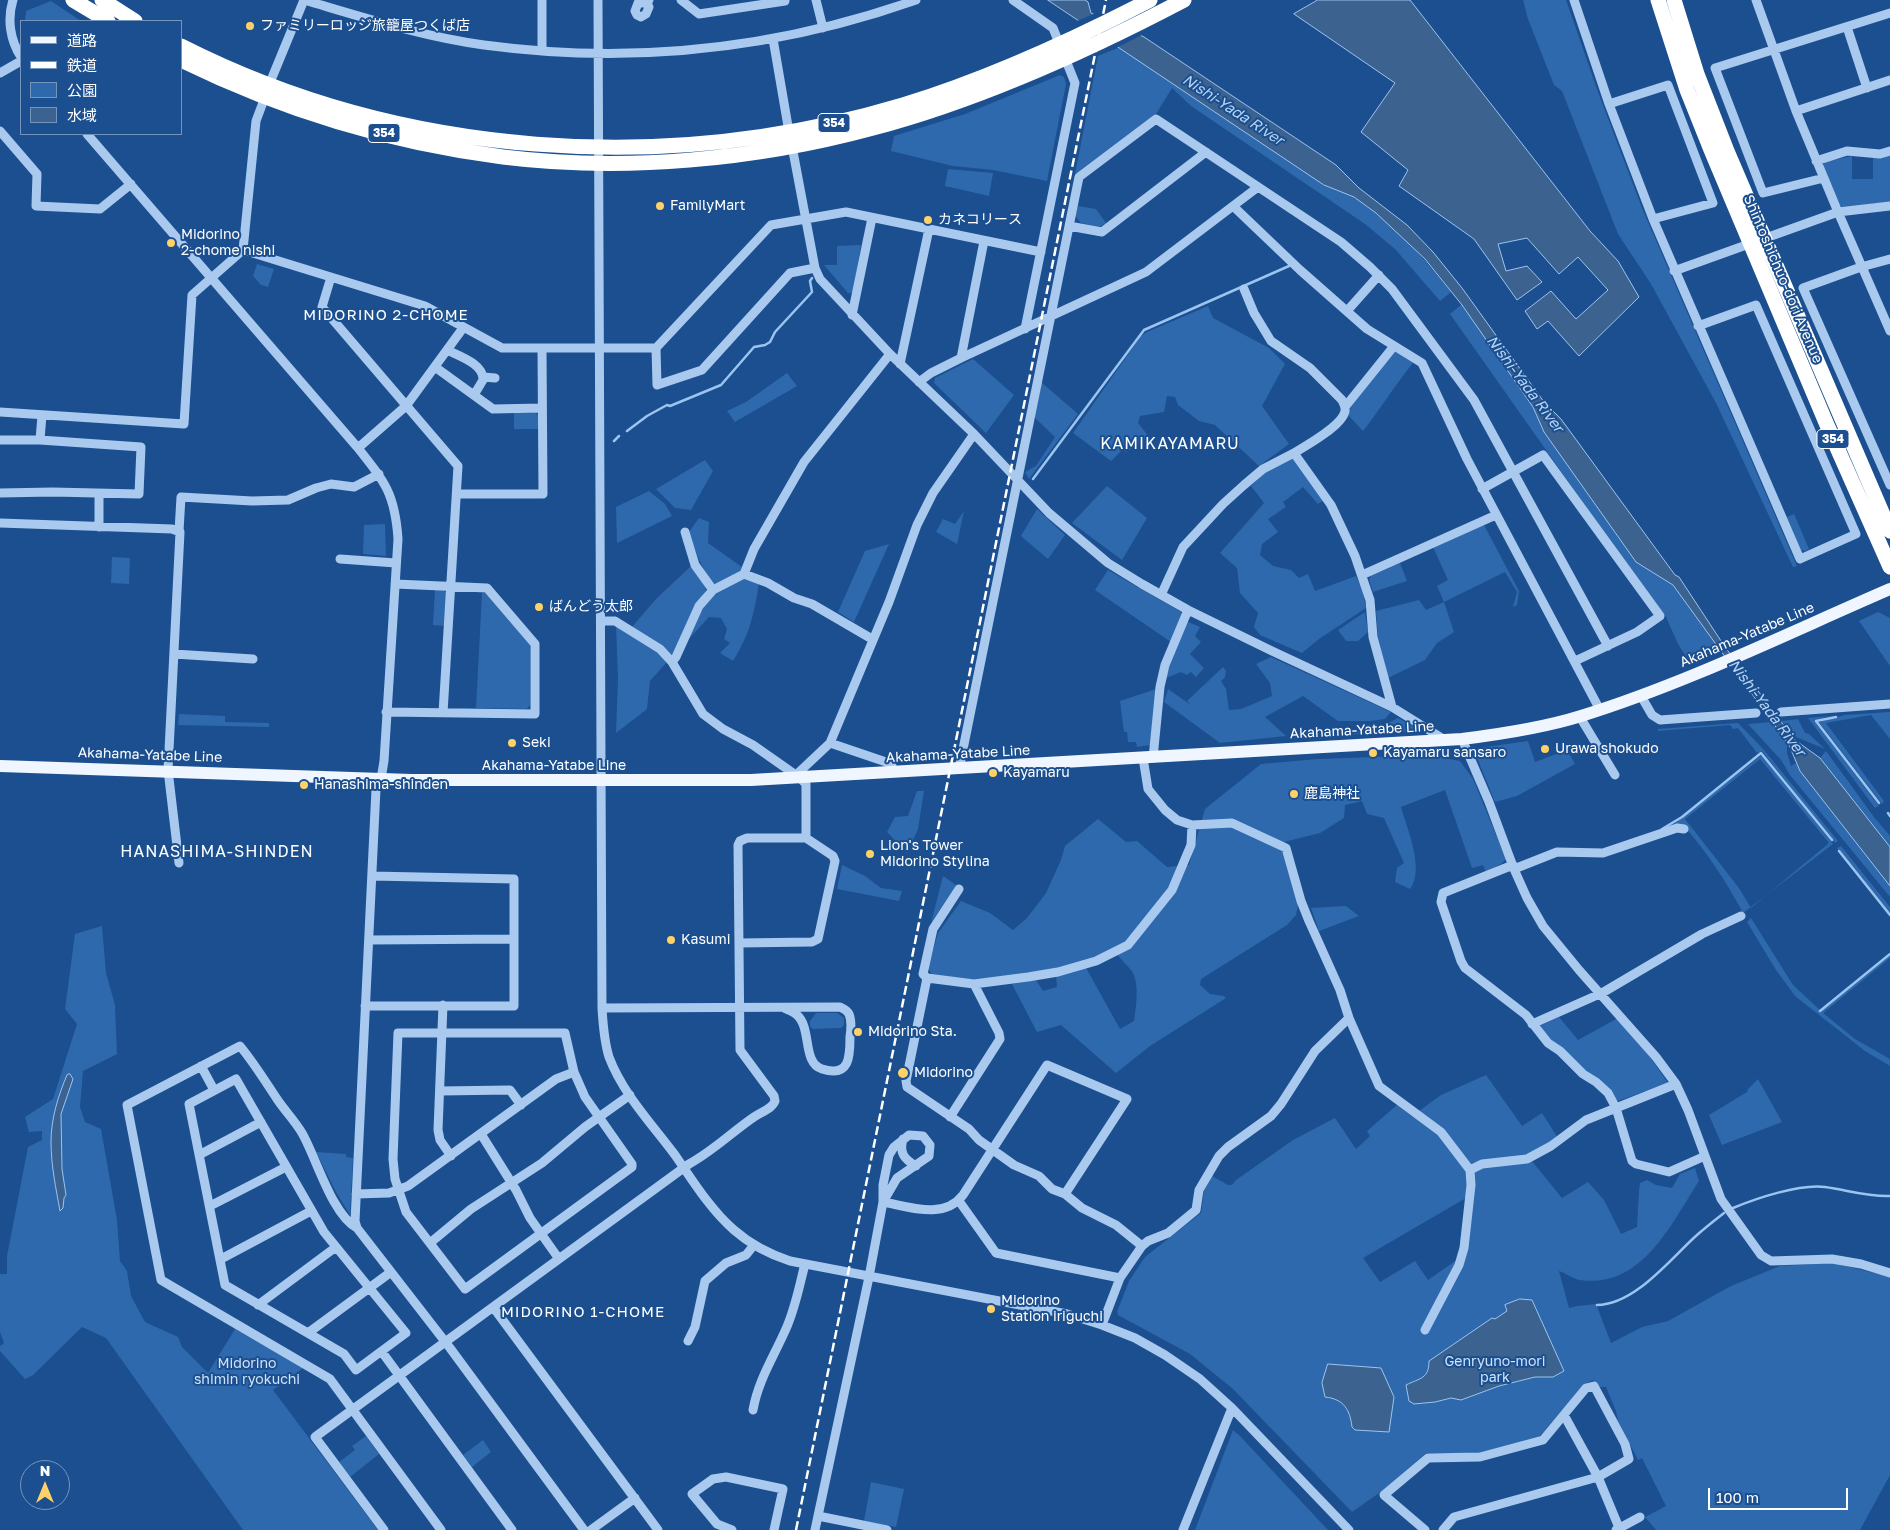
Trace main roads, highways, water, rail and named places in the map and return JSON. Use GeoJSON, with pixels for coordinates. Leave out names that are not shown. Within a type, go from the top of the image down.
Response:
{"type":"FeatureCollection","features":[{"type":"Feature","properties":{"kind":"highway"},"geometry":{"type":"LineString","coordinates":[[73,0],[106,20]]}},
{"type":"Feature","properties":{"kind":"highway"},"geometry":{"type":"LineString","coordinates":[[102,0],[133,20]]}},
{"type":"Feature","properties":{"kind":"highway","name":"354"},"geometry":{"type":"LineString","coordinates":[[1062,51],[1087,32],[1150,0]]}},
{"type":"Feature","properties":{"kind":"highway","name":"354"},"geometry":{"type":"LineString","coordinates":[[182,60],[267,91],[401,124],[598,155],[666,147],[790,139],[840,121],[946,91],[1062,51],[1101,42],[1184,0]]}},
{"type":"Feature","properties":{"kind":"highway","name":"Shintoshichuo-dori Avenue"},"geometry":{"type":"LineString","coordinates":[[1658,0],[1687,90],[1890,532]]}},
{"type":"Feature","properties":{"kind":"highway","name":"Shintoshichuo-dori Avenue"},"geometry":{"type":"LineString","coordinates":[[1674,0],[1711,113],[1827,426],[1890,567]]}},
{"type":"Feature","properties":{"kind":"highway","name":"354"},"geometry":{"type":"LineString","coordinates":[[182,47],[267,91]]}},
{"type":"Feature","properties":{"kind":"main road","name":"Akahama-Yatabe Line"},"geometry":{"type":"LineString","coordinates":[[0,766],[381,778],[601,781],[751,780],[1462,739],[1509,733],[1580,717],[1641,696],[1890,589]]}},
{"type":"Feature","properties":{"kind":"water","name":"Nishi-Yada River"},"geometry":{"type":"Polygon","coordinates":[[[1048,0],[1085,0],[1088,2],[1091,13],[1144,37],[1336,165],[1359,188],[1407,225],[1433,252],[1462,288],[1544,402],[1561,419],[1675,575],[1679,577],[1725,647],[1795,740],[1820,758],[1890,847],[1890,886],[1800,771],[1789,745],[1673,585],[1636,562],[1544,432],[1533,407],[1462,305],[1425,259],[1376,213],[1354,197],[1324,185],[1048,0]]]}},
{"type":"Feature","properties":{"kind":"water"},"geometry":{"type":"Polygon","coordinates":[[[1318,0],[1410,0],[1590,231],[1618,261],[1639,297],[1579,356],[1548,321],[1537,329],[1525,311],[1551,291],[1576,319],[1608,290],[1578,257],[1559,274],[1527,238],[1498,244],[1506,271],[1527,266],[1542,282],[1517,300],[1474,239],[1399,186],[1408,170],[1361,132],[1395,83],[1294,14],[1318,0]]]}},
{"type":"Feature","properties":{"kind":"water"},"geometry":{"type":"Polygon","coordinates":[[[70,1074],[73,1079],[61,1114],[62,1169],[66,1195],[63,1208],[60,1211],[51,1151],[51,1133],[58,1099],[67,1075],[70,1074]]]}},
{"type":"Feature","properties":{"kind":"water"},"geometry":{"type":"Polygon","coordinates":[[[1520,1299],[1532,1300],[1564,1371],[1553,1377],[1535,1377],[1499,1386],[1461,1400],[1451,1398],[1414,1404],[1409,1401],[1406,1385],[1425,1375],[1429,1367],[1429,1361],[1492,1318],[1495,1319],[1507,1311],[1505,1305],[1520,1299]]]}},
{"type":"Feature","properties":{"kind":"water"},"geometry":{"type":"Polygon","coordinates":[[[1328,1364],[1381,1368],[1394,1397],[1389,1432],[1355,1430],[1352,1427],[1350,1415],[1345,1406],[1337,1400],[1325,1397],[1322,1383],[1328,1364]]]}},
{"type":"Feature","properties":{"kind":"waterway"},"geometry":{"type":"LineString","coordinates":[[1033,479],[1144,330],[1289,266]]}},
{"type":"Feature","properties":{"kind":"waterway"},"geometry":{"type":"LineString","coordinates":[[627,431],[647,416],[667,405],[670,406],[721,385],[754,347],[770,342],[775,332],[812,292],[810,281],[812,278]]}},
{"type":"Feature","properties":{"kind":"waterway"},"geometry":{"type":"LineString","coordinates":[[614,441],[619,436]]}},
{"type":"Feature","properties":{"kind":"waterway"},"geometry":{"type":"LineString","coordinates":[[1836,717],[1816,721],[1879,803]]}},
{"type":"Feature","properties":{"kind":"waterway"},"geometry":{"type":"LineString","coordinates":[[1662,829],[1682,817],[1761,753],[1832,840]]}},
{"type":"Feature","properties":{"kind":"waterway"},"geometry":{"type":"LineString","coordinates":[[1839,851],[1890,915]]}},
{"type":"Feature","properties":{"kind":"waterway"},"geometry":{"type":"LineString","coordinates":[[1820,1011],[1890,954]]}},
{"type":"Feature","properties":{"kind":"waterway"},"geometry":{"type":"LineString","coordinates":[[1733,1208],[1778,1193],[1815,1187],[1890,1196]]}},
{"type":"Feature","properties":{"kind":"waterway"},"geometry":{"type":"LineString","coordinates":[[1597,1305],[1611,1303],[1625,1297],[1652,1279],[1697,1235],[1724,1213]]}},
{"type":"Feature","properties":{"kind":"railway"},"geometry":{"type":"LineString","coordinates":[[796,1530],[1106,0]]}},
{"type":"Feature","properties":{"kind":"place","name":"ファミリーロッジ旅籠屋つくば店"},"geometry":{"type":"Point","coordinates":[250,26]}},
{"type":"Feature","properties":{"kind":"place","name":"FamilyMart"},"geometry":{"type":"Point","coordinates":[660,206]}},
{"type":"Feature","properties":{"kind":"place","name":"カネコリース"},"geometry":{"type":"Point","coordinates":[928,220]}},
{"type":"Feature","properties":{"kind":"place","name":"Midorino 2-chome nishi"},"geometry":{"type":"Point","coordinates":[171,243]}},
{"type":"Feature","properties":{"kind":"place","name":"ばんどう太郎"},"geometry":{"type":"Point","coordinates":[539,607]}},
{"type":"Feature","properties":{"kind":"place","name":"Seki"},"geometry":{"type":"Point","coordinates":[512,743]}},
{"type":"Feature","properties":{"kind":"place","name":"Urawa shokudo"},"geometry":{"type":"Point","coordinates":[1545,749]}},
{"type":"Feature","properties":{"kind":"place","name":"Kayamaru sansaro"},"geometry":{"type":"Point","coordinates":[1373,753]}},
{"type":"Feature","properties":{"kind":"place","name":"Kayamaru"},"geometry":{"type":"Point","coordinates":[993,773]}},
{"type":"Feature","properties":{"kind":"place","name":"Hanashima-shinden"},"geometry":{"type":"Point","coordinates":[304,785]}},
{"type":"Feature","properties":{"kind":"place","name":"鹿島神社"},"geometry":{"type":"Point","coordinates":[1294,794]}},
{"type":"Feature","properties":{"kind":"place","name":"Lion's Tower Midorino Stylina"},"geometry":{"type":"Point","coordinates":[870,854]}},
{"type":"Feature","properties":{"kind":"place","name":"Kasumi"},"geometry":{"type":"Point","coordinates":[671,940]}},
{"type":"Feature","properties":{"kind":"place","name":"Midorino Sta."},"geometry":{"type":"Point","coordinates":[858,1032]}},
{"type":"Feature","properties":{"kind":"place","name":"Midorino"},"geometry":{"type":"Point","coordinates":[903,1073]}},
{"type":"Feature","properties":{"kind":"place","name":"Midorino Station iriguchi"},"geometry":{"type":"Point","coordinates":[991,1309]}},
{"type":"Feature","properties":{"kind":"district","name":"MIDORINO 2-CHOME"},"geometry":{"type":"Point","coordinates":[386,315]}},
{"type":"Feature","properties":{"kind":"district","name":"KAMIKAYAMARU"},"geometry":{"type":"Point","coordinates":[1170,444]}},
{"type":"Feature","properties":{"kind":"district","name":"HANASHIMA-SHINDEN"},"geometry":{"type":"Point","coordinates":[217,852]}},
{"type":"Feature","properties":{"kind":"district","name":"MIDORINO 1-CHOME"},"geometry":{"type":"Point","coordinates":[583,1312]}},
{"type":"Feature","properties":{"kind":"park label","name":"Genryuno-mori park"},"geometry":{"type":"Point","coordinates":[1495,1370]}},
{"type":"Feature","properties":{"kind":"park label","name":"Midorino shimin ryokuchi"},"geometry":{"type":"Point","coordinates":[247,1372]}}]}
